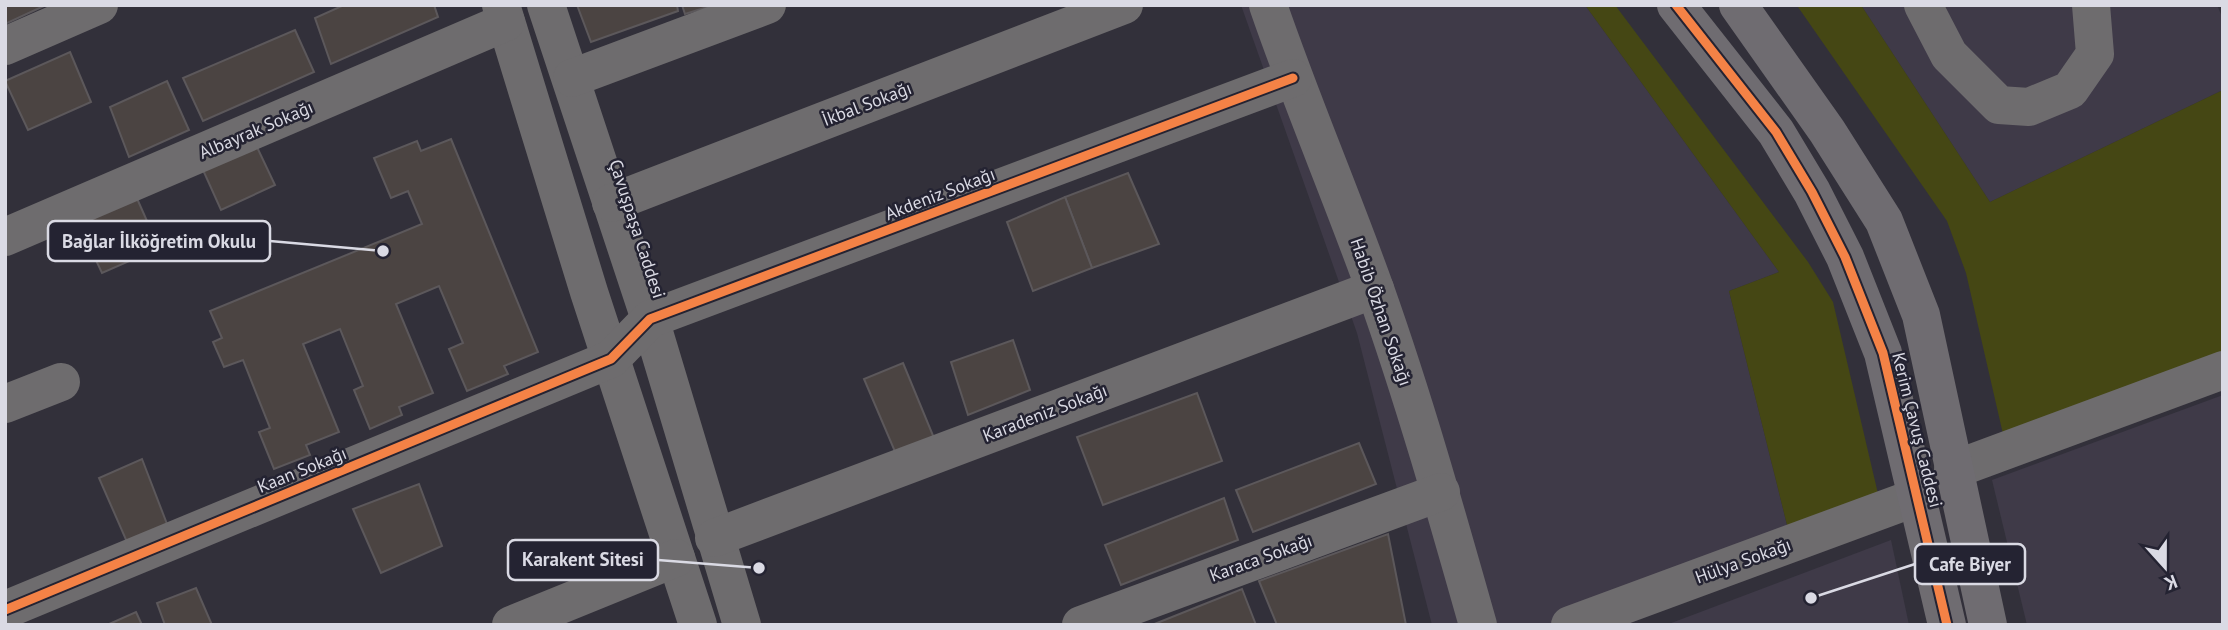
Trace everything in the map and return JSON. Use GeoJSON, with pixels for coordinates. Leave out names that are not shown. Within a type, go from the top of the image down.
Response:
{"type":"FeatureCollection","features":[{"type":"Feature","properties":{"kind":"main road","name":"Kerim Çavuş Caddesi"},"geometry":{"type":"LineString","coordinates":[[1676,5],[1776,132],[1812,192],[1845,257],[1883,353],[1947,625]]}},
{"type":"Feature","properties":{"kind":"main road","name":"Kerim Çavuş Caddesi"},"geometry":{"type":"LineString","coordinates":[[1748,8],[1884,221],[1921,315],[1989,625]]}},
{"type":"Feature","properties":{"kind":"street"},"geometry":{"type":"LineString","coordinates":[[5,46],[99,5]]}},
{"type":"Feature","properties":{"kind":"street","name":"Çavuşpaşa Caddesi"},"geometry":{"type":"LineString","coordinates":[[547,5],[650,319],[742,625]]}},
{"type":"Feature","properties":{"kind":"street"},"geometry":{"type":"LineString","coordinates":[[572,78],[767,5]]}},
{"type":"Feature","properties":{"kind":"street","name":"İkbal Sokağı"},"geometry":{"type":"LineString","coordinates":[[611,203],[1124,5]]}},
{"type":"Feature","properties":{"kind":"street","name":"Habib Özhan Sokağı"},"geometry":{"type":"LineString","coordinates":[[1268,5],[1293,78],[1375,289],[1441,492],[1478,625]]}},
{"type":"Feature","properties":{"kind":"street"},"geometry":{"type":"LineString","coordinates":[[1923,5],[1949,55],[1999,105],[2029,107],[2070,90],[2095,54],[2091,5]]}},
{"type":"Feature","properties":{"kind":"street"},"geometry":{"type":"LineString","coordinates":[[504,14],[611,359],[698,625]]}},
{"type":"Feature","properties":{"kind":"street","name":"Albayrak Sokağı"},"geometry":{"type":"LineString","coordinates":[[5,237],[504,14]]}},
{"type":"Feature","properties":{"kind":"street","name":"Akdeniz Sokağı"},"geometry":{"type":"LineString","coordinates":[[611,359],[650,319],[1293,78]]}},
{"type":"Feature","properties":{"kind":"street","name":"Karadeniz Sokağı"},"geometry":{"type":"LineString","coordinates":[[714,538],[1375,289]]}},
{"type":"Feature","properties":{"kind":"street","name":"Kaan Sokağı"},"geometry":{"type":"LineString","coordinates":[[5,610],[611,359]]}},
{"type":"Feature","properties":{"kind":"street"},"geometry":{"type":"LineString","coordinates":[[1953,470],[2223,370]]}},
{"type":"Feature","properties":{"kind":"street"},"geometry":{"type":"LineString","coordinates":[[5,404],[61,382]]}},
{"type":"Feature","properties":{"kind":"street","name":"Karaca Sokağı"},"geometry":{"type":"LineString","coordinates":[[1082,625],[1441,492]]}},
{"type":"Feature","properties":{"kind":"street","name":"Hülya Sokağı"},"geometry":{"type":"LineString","coordinates":[[1570,625],[1917,497]]}},
{"type":"Feature","properties":{"kind":"street"},"geometry":{"type":"LineString","coordinates":[[510,625],[676,558]]}},
{"type":"Feature","properties":{"kind":"shaded area"},"geometry":{"type":"Polygon","coordinates":[[[1241,5],[1585,5],[1779,272],[1729,291],[1788,529],[1548,625],[1432,625],[1357,333],[1241,5]]]}},
{"type":"Feature","properties":{"kind":"shaded area"},"geometry":{"type":"Polygon","coordinates":[[[1585,5],[1615,5],[1808,262],[1833,302],[1879,498],[1788,529],[1729,291],[1779,272],[1585,5]]]}},
{"type":"Feature","properties":{"kind":"shaded area"},"geometry":{"type":"Polygon","coordinates":[[[1861,5],[2217,5],[2223,19],[2223,90],[1990,202],[1861,5]]]}},
{"type":"Feature","properties":{"kind":"shaded area"},"geometry":{"type":"Polygon","coordinates":[[[1861,5],[1990,202],[2223,90],[2223,359],[2003,434],[1966,273],[1947,221],[1798,7],[1861,5]]]}},
{"type":"Feature","properties":{"kind":"shaded area"},"geometry":{"type":"Polygon","coordinates":[[[2223,395],[2223,625],[2027,625],[1992,480],[2223,395]]]}},
{"type":"Feature","properties":{"kind":"shaded area"},"geometry":{"type":"Polygon","coordinates":[[[1891,540],[1909,625],[1666,625],[1891,540]]]}},
{"type":"Feature","properties":{"kind":"building"},"geometry":{"type":"Polygon","coordinates":[[[5,5],[46,5],[5,24],[5,5]]]}},
{"type":"Feature","properties":{"kind":"building"},"geometry":{"type":"Polygon","coordinates":[[[344,5],[434,5],[438,17],[331,64],[315,18],[344,5]]]}},
{"type":"Feature","properties":{"kind":"building"},"geometry":{"type":"Polygon","coordinates":[[[577,5],[677,5],[678,11],[591,42],[577,5]]]}},
{"type":"Feature","properties":{"kind":"building"},"geometry":{"type":"Polygon","coordinates":[[[682,5],[714,5],[685,14],[682,5]]]}},
{"type":"Feature","properties":{"kind":"building"},"geometry":{"type":"Polygon","coordinates":[[[295,30],[314,72],[203,121],[183,78],[295,30]]]}},
{"type":"Feature","properties":{"kind":"building"},"geometry":{"type":"Polygon","coordinates":[[[70,52],[91,102],[28,130],[5,81],[70,52]]]}},
{"type":"Feature","properties":{"kind":"building"},"geometry":{"type":"Polygon","coordinates":[[[167,81],[189,130],[129,157],[110,107],[167,81]]]}},
{"type":"Feature","properties":{"kind":"building"},"geometry":{"type":"Polygon","coordinates":[[[451,139],[538,352],[504,366],[508,374],[467,391],[449,349],[463,343],[439,286],[396,304],[433,393],[399,407],[402,415],[370,429],[354,390],[363,386],[340,329],[303,344],[339,432],[306,445],[310,455],[274,469],[259,432],[270,428],[243,360],[224,367],[213,342],[222,338],[210,311],[422,224],[408,191],[391,198],[374,158],[417,141],[421,151],[451,139]]]}},
{"type":"Feature","properties":{"kind":"building"},"geometry":{"type":"Polygon","coordinates":[[[256,145],[275,185],[221,210],[203,170],[256,145]]]}},
{"type":"Feature","properties":{"kind":"building"},"geometry":{"type":"Polygon","coordinates":[[[1128,173],[1159,244],[1092,268],[1065,197],[1128,173]]]}},
{"type":"Feature","properties":{"kind":"building"},"geometry":{"type":"Polygon","coordinates":[[[135,194],[159,248],[102,273],[76,218],[135,194]]]}},
{"type":"Feature","properties":{"kind":"building"},"geometry":{"type":"Polygon","coordinates":[[[1065,197],[1092,268],[1033,291],[1007,222],[1065,197]]]}},
{"type":"Feature","properties":{"kind":"building"},"geometry":{"type":"Polygon","coordinates":[[[1013,340],[1030,390],[968,415],[951,362],[1013,340]]]}},
{"type":"Feature","properties":{"kind":"building"},"geometry":{"type":"Polygon","coordinates":[[[903,363],[934,438],[896,454],[864,379],[903,363]]]}},
{"type":"Feature","properties":{"kind":"building"},"geometry":{"type":"Polygon","coordinates":[[[1197,393],[1222,461],[1103,505],[1077,437],[1197,393]]]}},
{"type":"Feature","properties":{"kind":"building"},"geometry":{"type":"Polygon","coordinates":[[[1359,443],[1376,484],[1253,532],[1236,490],[1359,443]]]}},
{"type":"Feature","properties":{"kind":"building"},"geometry":{"type":"Polygon","coordinates":[[[142,459],[167,524],[127,542],[99,478],[142,459]]]}},
{"type":"Feature","properties":{"kind":"building"},"geometry":{"type":"Polygon","coordinates":[[[419,484],[442,546],[381,573],[353,509],[419,484]]]}},
{"type":"Feature","properties":{"kind":"building"},"geometry":{"type":"Polygon","coordinates":[[[1224,498],[1238,540],[1121,585],[1105,545],[1224,498]]]}},
{"type":"Feature","properties":{"kind":"building"},"geometry":{"type":"Polygon","coordinates":[[[1388,534],[1406,625],[1277,625],[1259,581],[1388,534]]]}},
{"type":"Feature","properties":{"kind":"building"},"geometry":{"type":"Polygon","coordinates":[[[196,588],[212,625],[165,625],[157,603],[196,588]]]}},
{"type":"Feature","properties":{"kind":"building"},"geometry":{"type":"Polygon","coordinates":[[[1242,589],[1256,625],[1152,625],[1242,589]]]}},
{"type":"Feature","properties":{"kind":"building"},"geometry":{"type":"Polygon","coordinates":[[[136,612],[142,625],[107,625],[136,612]]]}},
{"type":"Feature","properties":{"kind":"cycle path"},"geometry":{"type":"LineString","coordinates":[[1676,5],[1776,132],[1812,192],[1845,257],[1883,353],[1947,625]]}},
{"type":"Feature","properties":{"kind":"cycle path"},"geometry":{"type":"LineString","coordinates":[[5,610],[611,359],[650,319],[1293,78]]}},
{"type":"Feature","properties":{"kind":"place","name":"Bağlar İlköğretim Okulu"},"geometry":{"type":"Point","coordinates":[383,251]}},
{"type":"Feature","properties":{"kind":"place","name":"Karakent Sitesi"},"geometry":{"type":"Point","coordinates":[759,568]}},
{"type":"Feature","properties":{"kind":"place","name":"Cafe Biyer"},"geometry":{"type":"Point","coordinates":[1811,598]}}]}
